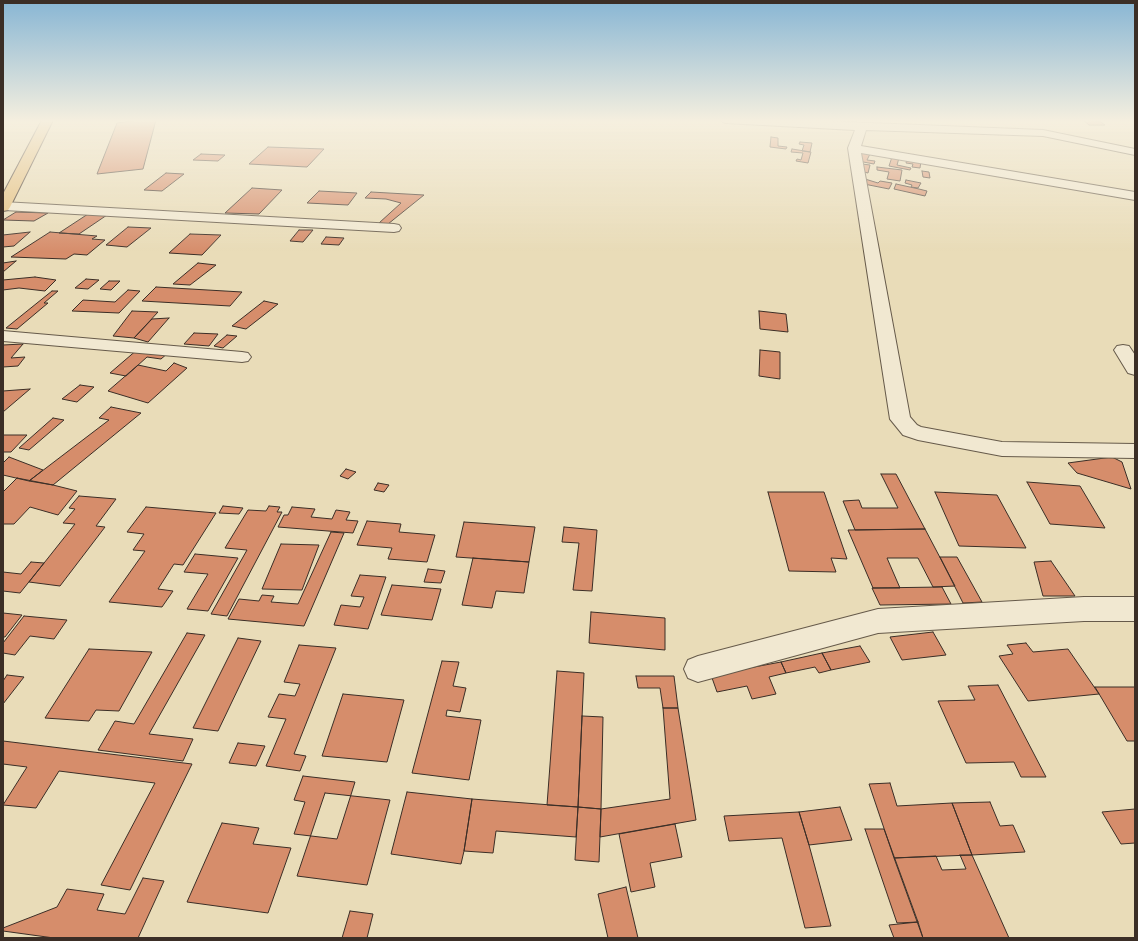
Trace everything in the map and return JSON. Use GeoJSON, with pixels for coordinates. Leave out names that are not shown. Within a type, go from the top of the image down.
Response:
{"type":"FeatureCollection","features":[{"type":"Feature","properties":{"kind":"main road"},"geometry":{"type":"LineString","coordinates":[[5,201],[25,164]]}},
{"type":"Feature","properties":{"kind":"street"},"geometry":{"type":"LineString","coordinates":[[857,164],[900,419],[910,430],[918,433],[1002,449],[1135,451]]}},
{"type":"Feature","properties":{"kind":"street"},"geometry":{"type":"LineString","coordinates":[[947,164],[1135,196]]}},
{"type":"Feature","properties":{"kind":"street"},"geometry":{"type":"LineString","coordinates":[[5,201],[394,228]]}},
{"type":"Feature","properties":{"kind":"street"},"geometry":{"type":"LineString","coordinates":[[3,336],[242,357]]}},
{"type":"Feature","properties":{"kind":"street"},"geometry":{"type":"LineString","coordinates":[[1123,350],[1135,369]]}},
{"type":"Feature","properties":{"kind":"street"},"geometry":{"type":"LineString","coordinates":[[698,669],[878,621],[1084,609],[1135,609]]}},
{"type":"Feature","properties":{"kind":"building"},"geometry":{"type":"Polygon","coordinates":[[[101,164],[144,164],[143,169],[97,174],[101,164]]]}},
{"type":"Feature","properties":{"kind":"building"},"geometry":{"type":"Polygon","coordinates":[[[249,164],[310,164],[307,167],[249,164]]]}},
{"type":"Feature","properties":{"kind":"building"},"geometry":{"type":"Polygon","coordinates":[[[862,164],[870,165],[868,173],[860,171],[862,164]]]}},
{"type":"Feature","properties":{"kind":"building"},"geometry":{"type":"Polygon","coordinates":[[[890,164],[897,164],[911,168],[910,170],[889,166],[890,164]]]}},
{"type":"Feature","properties":{"kind":"building"},"geometry":{"type":"Polygon","coordinates":[[[913,164],[921,164],[920,168],[912,167],[913,164]]]}},
{"type":"Feature","properties":{"kind":"building"},"geometry":{"type":"Polygon","coordinates":[[[877,167],[902,170],[900,181],[887,179],[889,172],[877,170],[877,167]]]}},
{"type":"Feature","properties":{"kind":"building"},"geometry":{"type":"Polygon","coordinates":[[[922,171],[929,172],[930,178],[923,177],[922,171]]]}},
{"type":"Feature","properties":{"kind":"building"},"geometry":{"type":"Polygon","coordinates":[[[166,173],[184,174],[162,191],[144,190],[166,173]]]}},
{"type":"Feature","properties":{"kind":"building"},"geometry":{"type":"Polygon","coordinates":[[[865,179],[878,183],[880,181],[892,183],[889,189],[864,184],[865,179]]]}},
{"type":"Feature","properties":{"kind":"building"},"geometry":{"type":"Polygon","coordinates":[[[906,180],[921,183],[918,188],[911,187],[912,185],[905,183],[906,180]]]}},
{"type":"Feature","properties":{"kind":"building"},"geometry":{"type":"Polygon","coordinates":[[[896,184],[927,191],[925,196],[894,189],[896,184]]]}},
{"type":"Feature","properties":{"kind":"building"},"geometry":{"type":"Polygon","coordinates":[[[252,188],[282,190],[259,214],[225,213],[252,188]]]}},
{"type":"Feature","properties":{"kind":"building"},"geometry":{"type":"Polygon","coordinates":[[[319,191],[357,193],[348,205],[307,203],[319,191]]]}},
{"type":"Feature","properties":{"kind":"building"},"geometry":{"type":"Polygon","coordinates":[[[371,192],[424,195],[388,224],[379,223],[401,203],[386,199],[365,198],[371,192]]]}},
{"type":"Feature","properties":{"kind":"building"},"geometry":{"type":"Polygon","coordinates":[[[16,212],[48,213],[34,221],[3,220],[16,212]]]}},
{"type":"Feature","properties":{"kind":"building"},"geometry":{"type":"Polygon","coordinates":[[[88,214],[107,215],[79,234],[59,233],[88,214]]]}},
{"type":"Feature","properties":{"kind":"building"},"geometry":{"type":"Polygon","coordinates":[[[128,227],[151,228],[127,247],[106,245],[128,227]]]}},
{"type":"Feature","properties":{"kind":"building"},"geometry":{"type":"Polygon","coordinates":[[[299,230],[313,230],[303,242],[290,241],[299,230]]]}},
{"type":"Feature","properties":{"kind":"building"},"geometry":{"type":"Polygon","coordinates":[[[30,232],[14,246],[3,247],[3,235],[30,232]]]}},
{"type":"Feature","properties":{"kind":"building"},"geometry":{"type":"Polygon","coordinates":[[[50,232],[97,236],[92,239],[105,240],[87,255],[74,254],[66,259],[11,257],[50,232]]]}},
{"type":"Feature","properties":{"kind":"building"},"geometry":{"type":"Polygon","coordinates":[[[190,234],[221,235],[202,255],[169,253],[190,234]]]}},
{"type":"Feature","properties":{"kind":"building"},"geometry":{"type":"Polygon","coordinates":[[[326,237],[344,238],[339,245],[321,244],[326,237]]]}},
{"type":"Feature","properties":{"kind":"building"},"geometry":{"type":"Polygon","coordinates":[[[16,261],[3,272],[3,263],[16,261]]]}},
{"type":"Feature","properties":{"kind":"building"},"geometry":{"type":"Polygon","coordinates":[[[198,263],[216,265],[190,285],[173,284],[198,263]]]}},
{"type":"Feature","properties":{"kind":"building"},"geometry":{"type":"Polygon","coordinates":[[[35,277],[56,280],[45,291],[19,288],[3,290],[3,280],[35,277]]]}},
{"type":"Feature","properties":{"kind":"building"},"geometry":{"type":"Polygon","coordinates":[[[86,279],[99,280],[88,289],[75,288],[86,279]]]}},
{"type":"Feature","properties":{"kind":"building"},"geometry":{"type":"Polygon","coordinates":[[[109,281],[120,281],[111,290],[100,289],[109,281]]]}},
{"type":"Feature","properties":{"kind":"building"},"geometry":{"type":"Polygon","coordinates":[[[156,287],[242,292],[230,306],[142,301],[156,287]]]}},
{"type":"Feature","properties":{"kind":"building"},"geometry":{"type":"Polygon","coordinates":[[[128,290],[140,291],[119,313],[72,311],[83,300],[115,302],[128,290]]]}},
{"type":"Feature","properties":{"kind":"building"},"geometry":{"type":"Polygon","coordinates":[[[52,291],[58,291],[44,303],[48,303],[17,329],[6,328],[52,291]]]}},
{"type":"Feature","properties":{"kind":"building"},"geometry":{"type":"Polygon","coordinates":[[[264,301],[278,304],[246,329],[232,326],[264,301]]]}},
{"type":"Feature","properties":{"kind":"building"},"geometry":{"type":"Polygon","coordinates":[[[132,311],[158,312],[134,338],[113,336],[132,311]]]}},
{"type":"Feature","properties":{"kind":"building"},"geometry":{"type":"Polygon","coordinates":[[[759,311],[786,314],[788,332],[760,329],[759,311]]]}},
{"type":"Feature","properties":{"kind":"building"},"geometry":{"type":"Polygon","coordinates":[[[169,318],[148,342],[134,338],[152,319],[169,318]]]}},
{"type":"Feature","properties":{"kind":"building"},"geometry":{"type":"Polygon","coordinates":[[[194,333],[218,334],[209,346],[184,344],[194,333]]]}},
{"type":"Feature","properties":{"kind":"building"},"geometry":{"type":"Polygon","coordinates":[[[227,335],[237,336],[223,348],[214,346],[227,335]]]}},
{"type":"Feature","properties":{"kind":"building"},"geometry":{"type":"Polygon","coordinates":[[[23,344],[11,358],[25,357],[18,366],[3,367],[3,345],[23,344]]]}},
{"type":"Feature","properties":{"kind":"building"},"geometry":{"type":"Polygon","coordinates":[[[138,349],[168,353],[161,359],[147,357],[126,376],[110,373],[138,349]]]}},
{"type":"Feature","properties":{"kind":"building"},"geometry":{"type":"Polygon","coordinates":[[[760,350],[780,352],[780,379],[759,376],[760,350]]]}},
{"type":"Feature","properties":{"kind":"building"},"geometry":{"type":"Polygon","coordinates":[[[174,363],[187,368],[148,403],[108,391],[138,365],[166,371],[174,363]]]}},
{"type":"Feature","properties":{"kind":"building"},"geometry":{"type":"Polygon","coordinates":[[[80,385],[94,387],[77,402],[62,399],[80,385]]]}},
{"type":"Feature","properties":{"kind":"building"},"geometry":{"type":"Polygon","coordinates":[[[30,389],[3,412],[3,391],[30,389]]]}},
{"type":"Feature","properties":{"kind":"building"},"geometry":{"type":"Polygon","coordinates":[[[111,407],[141,413],[53,485],[29,481],[109,420],[99,418],[111,407]]]}},
{"type":"Feature","properties":{"kind":"building"},"geometry":{"type":"Polygon","coordinates":[[[53,418],[64,420],[29,450],[19,448],[53,418]]]}},
{"type":"Feature","properties":{"kind":"building"},"geometry":{"type":"Polygon","coordinates":[[[3,435],[27,435],[11,452],[3,452],[3,435]]]}},
{"type":"Feature","properties":{"kind":"building"},"geometry":{"type":"Polygon","coordinates":[[[9,457],[43,470],[29,481],[3,475],[3,463],[9,457]]]}},
{"type":"Feature","properties":{"kind":"building"},"geometry":{"type":"Polygon","coordinates":[[[1112,457],[1122,462],[1131,489],[1077,473],[1068,463],[1112,457]]]}},
{"type":"Feature","properties":{"kind":"building"},"geometry":{"type":"Polygon","coordinates":[[[346,469],[356,472],[348,479],[340,476],[346,469]]]}},
{"type":"Feature","properties":{"kind":"building"},"geometry":{"type":"Polygon","coordinates":[[[881,474],[896,474],[925,529],[855,530],[843,501],[859,500],[862,508],[898,508],[881,474]]]}},
{"type":"Feature","properties":{"kind":"building"},"geometry":{"type":"Polygon","coordinates":[[[17,478],[77,491],[58,515],[30,507],[14,524],[3,524],[3,492],[17,478]]]}},
{"type":"Feature","properties":{"kind":"building"},"geometry":{"type":"Polygon","coordinates":[[[1027,482],[1080,486],[1105,528],[1050,524],[1027,482]]]}},
{"type":"Feature","properties":{"kind":"building"},"geometry":{"type":"Polygon","coordinates":[[[378,483],[389,485],[384,492],[374,490],[378,483]]]}},
{"type":"Feature","properties":{"kind":"building"},"geometry":{"type":"Polygon","coordinates":[[[768,492],[824,492],[847,559],[831,558],[836,572],[789,571],[768,492]]]}},
{"type":"Feature","properties":{"kind":"building"},"geometry":{"type":"Polygon","coordinates":[[[935,492],[997,495],[1026,548],[959,546],[935,492]]]}},
{"type":"Feature","properties":{"kind":"building"},"geometry":{"type":"Polygon","coordinates":[[[79,496],[116,499],[96,526],[105,527],[60,586],[29,582],[75,524],[63,523],[75,509],[69,508],[79,496]]]}},
{"type":"Feature","properties":{"kind":"building"},"geometry":{"type":"Polygon","coordinates":[[[223,506],[243,508],[239,514],[219,513],[223,506]]]}},
{"type":"Feature","properties":{"kind":"building"},"geometry":{"type":"Polygon","coordinates":[[[269,506],[280,507],[277,512],[282,512],[227,616],[211,614],[247,550],[225,548],[248,510],[266,511],[269,506]]]}},
{"type":"Feature","properties":{"kind":"building"},"geometry":{"type":"Polygon","coordinates":[[[146,507],[216,513],[183,565],[174,564],[158,589],[173,591],[162,607],[109,602],[145,551],[133,550],[144,534],[127,532],[146,507]]]}},
{"type":"Feature","properties":{"kind":"building"},"geometry":{"type":"Polygon","coordinates":[[[292,507],[315,509],[311,517],[332,519],[336,510],[350,512],[346,520],[358,521],[353,533],[278,527],[284,515],[288,515],[292,507]]]}},
{"type":"Feature","properties":{"kind":"building"},"geometry":{"type":"Polygon","coordinates":[[[367,521],[401,524],[399,532],[435,535],[427,562],[388,559],[392,548],[357,545],[367,521]]]}},
{"type":"Feature","properties":{"kind":"building"},"geometry":{"type":"Polygon","coordinates":[[[464,522],[535,527],[529,562],[456,557],[464,522]]]}},
{"type":"Feature","properties":{"kind":"building"},"geometry":{"type":"Polygon","coordinates":[[[564,527],[597,530],[592,591],[573,590],[579,543],[562,542],[564,527]]]}},
{"type":"Feature","properties":{"kind":"building"},"geometry":{"type":"Polygon","coordinates":[[[925,529],[955,586],[933,587],[918,558],[887,558],[900,588],[873,588],[848,530],[925,529]]]}},
{"type":"Feature","properties":{"kind":"building"},"geometry":{"type":"Polygon","coordinates":[[[331,532],[344,533],[304,626],[228,619],[239,599],[259,601],[262,595],[274,596],[271,602],[298,604],[331,532]]]}},
{"type":"Feature","properties":{"kind":"building"},"geometry":{"type":"Polygon","coordinates":[[[281,544],[319,545],[302,590],[262,589],[281,544]]]}},
{"type":"Feature","properties":{"kind":"building"},"geometry":{"type":"Polygon","coordinates":[[[195,554],[238,558],[208,611],[187,609],[208,574],[184,572],[195,554]]]}},
{"type":"Feature","properties":{"kind":"building"},"geometry":{"type":"Polygon","coordinates":[[[940,557],[957,557],[982,602],[963,603],[940,557]]]}},
{"type":"Feature","properties":{"kind":"building"},"geometry":{"type":"Polygon","coordinates":[[[473,558],[529,562],[524,593],[496,591],[492,608],[462,605],[473,558]]]}},
{"type":"Feature","properties":{"kind":"building"},"geometry":{"type":"Polygon","coordinates":[[[1051,561],[1075,596],[1043,596],[1034,562],[1051,561]]]}},
{"type":"Feature","properties":{"kind":"building"},"geometry":{"type":"Polygon","coordinates":[[[31,562],[44,563],[20,593],[3,591],[3,572],[21,574],[31,562]]]}},
{"type":"Feature","properties":{"kind":"building"},"geometry":{"type":"Polygon","coordinates":[[[428,569],[445,571],[441,583],[424,582],[428,569]]]}},
{"type":"Feature","properties":{"kind":"building"},"geometry":{"type":"Polygon","coordinates":[[[360,575],[386,577],[368,629],[334,625],[341,605],[360,607],[364,597],[351,596],[360,575]]]}},
{"type":"Feature","properties":{"kind":"building"},"geometry":{"type":"Polygon","coordinates":[[[392,585],[441,589],[432,620],[381,615],[392,585]]]}},
{"type":"Feature","properties":{"kind":"building"},"geometry":{"type":"Polygon","coordinates":[[[942,587],[951,604],[880,605],[872,588],[942,587]]]}},
{"type":"Feature","properties":{"kind":"building"},"geometry":{"type":"Polygon","coordinates":[[[591,612],[665,618],[665,650],[589,643],[591,612]]]}},
{"type":"Feature","properties":{"kind":"building"},"geometry":{"type":"Polygon","coordinates":[[[3,613],[22,615],[5,637],[3,637],[3,613]]]}},
{"type":"Feature","properties":{"kind":"building"},"geometry":{"type":"Polygon","coordinates":[[[24,616],[67,620],[54,639],[30,636],[15,655],[3,653],[3,643],[24,616]]]}},
{"type":"Feature","properties":{"kind":"building"},"geometry":{"type":"Polygon","coordinates":[[[933,632],[946,655],[902,660],[890,637],[933,632]]]}},
{"type":"Feature","properties":{"kind":"building"},"geometry":{"type":"Polygon","coordinates":[[[187,633],[205,635],[149,734],[193,739],[183,761],[98,750],[115,721],[134,724],[187,633]]]}},
{"type":"Feature","properties":{"kind":"building"},"geometry":{"type":"Polygon","coordinates":[[[238,638],[261,641],[218,731],[193,728],[238,638]]]}},
{"type":"Feature","properties":{"kind":"building"},"geometry":{"type":"Polygon","coordinates":[[[1026,643],[1033,652],[1068,649],[1099,694],[1028,701],[999,656],[1013,654],[1007,645],[1026,643]]]}},
{"type":"Feature","properties":{"kind":"building"},"geometry":{"type":"Polygon","coordinates":[[[299,645],[336,648],[294,754],[306,756],[300,771],[266,766],[286,719],[268,717],[279,694],[295,696],[300,684],[284,682],[299,645]]]}},
{"type":"Feature","properties":{"kind":"building"},"geometry":{"type":"Polygon","coordinates":[[[860,646],[870,662],[831,670],[822,653],[860,646]]]}},
{"type":"Feature","properties":{"kind":"building"},"geometry":{"type":"Polygon","coordinates":[[[89,649],[152,652],[119,711],[96,710],[89,721],[45,718],[89,649]]]}},
{"type":"Feature","properties":{"kind":"building"},"geometry":{"type":"Polygon","coordinates":[[[822,653],[831,670],[819,673],[815,667],[786,673],[781,662],[822,653]]]}},
{"type":"Feature","properties":{"kind":"building"},"geometry":{"type":"Polygon","coordinates":[[[442,661],[459,662],[453,686],[466,688],[460,712],[447,710],[446,716],[481,720],[469,780],[412,773],[442,661]]]}},
{"type":"Feature","properties":{"kind":"building"},"geometry":{"type":"Polygon","coordinates":[[[781,662],[786,673],[769,677],[776,694],[752,699],[747,686],[717,692],[711,675],[781,662]]]}},
{"type":"Feature","properties":{"kind":"building"},"geometry":{"type":"Polygon","coordinates":[[[557,671],[584,673],[578,807],[547,805],[557,671]]]}},
{"type":"Feature","properties":{"kind":"building"},"geometry":{"type":"Polygon","coordinates":[[[7,675],[24,677],[3,704],[3,681],[7,675]]]}},
{"type":"Feature","properties":{"kind":"building"},"geometry":{"type":"Polygon","coordinates":[[[636,676],[674,676],[678,708],[663,708],[660,688],[638,688],[636,676]]]}},
{"type":"Feature","properties":{"kind":"building"},"geometry":{"type":"Polygon","coordinates":[[[998,685],[1046,777],[1021,777],[1014,762],[966,763],[938,701],[975,700],[968,686],[998,685]]]}},
{"type":"Feature","properties":{"kind":"building"},"geometry":{"type":"Polygon","coordinates":[[[1095,687],[1135,687],[1135,741],[1127,741],[1095,687]]]}},
{"type":"Feature","properties":{"kind":"building"},"geometry":{"type":"Polygon","coordinates":[[[343,694],[404,700],[387,762],[322,756],[343,694]]]}},
{"type":"Feature","properties":{"kind":"building"},"geometry":{"type":"Polygon","coordinates":[[[663,708],[678,708],[696,820],[600,837],[601,809],[670,799],[663,708]]]}},
{"type":"Feature","properties":{"kind":"building"},"geometry":{"type":"Polygon","coordinates":[[[582,716],[603,717],[601,809],[578,807],[582,716]]]}},
{"type":"Feature","properties":{"kind":"building"},"geometry":{"type":"Polygon","coordinates":[[[3,741],[192,764],[130,890],[101,885],[155,783],[59,771],[36,808],[3,805],[27,767],[3,764],[3,741]]]}},
{"type":"Feature","properties":{"kind":"building"},"geometry":{"type":"Polygon","coordinates":[[[238,743],[265,746],[256,766],[229,763],[238,743]]]}},
{"type":"Feature","properties":{"kind":"building"},"geometry":{"type":"Polygon","coordinates":[[[303,776],[355,782],[337,839],[294,834],[305,802],[294,800],[303,776]]]}},
{"type":"Feature","properties":{"kind":"building"},"geometry":{"type":"Polygon","coordinates":[[[890,783],[897,806],[952,803],[972,855],[894,858],[869,784],[890,783]]]}},
{"type":"Feature","properties":{"kind":"building"},"geometry":{"type":"Polygon","coordinates":[[[407,792],[472,799],[461,864],[391,854],[407,792]]]}},
{"type":"Feature","properties":{"kind":"building"},"geometry":{"type":"Polygon","coordinates":[[[325,793],[390,800],[367,885],[297,876],[325,793]]]}},
{"type":"Feature","properties":{"kind":"building"},"geometry":{"type":"Polygon","coordinates":[[[472,799],[578,807],[576,837],[496,831],[493,853],[464,851],[472,799]]]}},
{"type":"Feature","properties":{"kind":"building"},"geometry":{"type":"Polygon","coordinates":[[[990,802],[1000,826],[1013,825],[1025,852],[972,855],[952,803],[990,802]]]}},
{"type":"Feature","properties":{"kind":"building"},"geometry":{"type":"Polygon","coordinates":[[[578,807],[601,809],[599,862],[575,860],[578,807]]]}},
{"type":"Feature","properties":{"kind":"building"},"geometry":{"type":"Polygon","coordinates":[[[840,807],[852,840],[809,845],[799,812],[840,807]]]}},
{"type":"Feature","properties":{"kind":"building"},"geometry":{"type":"Polygon","coordinates":[[[1135,809],[1135,843],[1121,844],[1102,812],[1135,809]]]}},
{"type":"Feature","properties":{"kind":"building"},"geometry":{"type":"Polygon","coordinates":[[[799,812],[831,926],[805,928],[782,838],[729,841],[724,816],[799,812]]]}},
{"type":"Feature","properties":{"kind":"building"},"geometry":{"type":"Polygon","coordinates":[[[222,823],[259,828],[253,844],[291,848],[268,913],[187,902],[222,823]]]}},
{"type":"Feature","properties":{"kind":"building"},"geometry":{"type":"Polygon","coordinates":[[[675,824],[682,857],[650,863],[655,887],[631,892],[619,834],[675,824]]]}},
{"type":"Feature","properties":{"kind":"building"},"geometry":{"type":"Polygon","coordinates":[[[865,829],[884,829],[918,922],[897,923],[865,829]]]}},
{"type":"Feature","properties":{"kind":"building"},"geometry":{"type":"Polygon","coordinates":[[[960,855],[972,855],[1009,938],[923,938],[894,858],[936,856],[942,870],[966,869],[960,855]]]}},
{"type":"Feature","properties":{"kind":"building"},"geometry":{"type":"Polygon","coordinates":[[[143,878],[164,881],[138,938],[54,938],[3,931],[3,928],[57,907],[67,889],[104,894],[97,910],[125,914],[143,878]]]}},
{"type":"Feature","properties":{"kind":"building"},"geometry":{"type":"Polygon","coordinates":[[[626,887],[638,938],[608,938],[598,894],[626,887]]]}},
{"type":"Feature","properties":{"kind":"building"},"geometry":{"type":"Polygon","coordinates":[[[350,911],[373,914],[367,938],[342,938],[350,911]]]}},
{"type":"Feature","properties":{"kind":"building"},"geometry":{"type":"Polygon","coordinates":[[[918,922],[923,938],[894,938],[889,925],[918,922]]]}}]}
